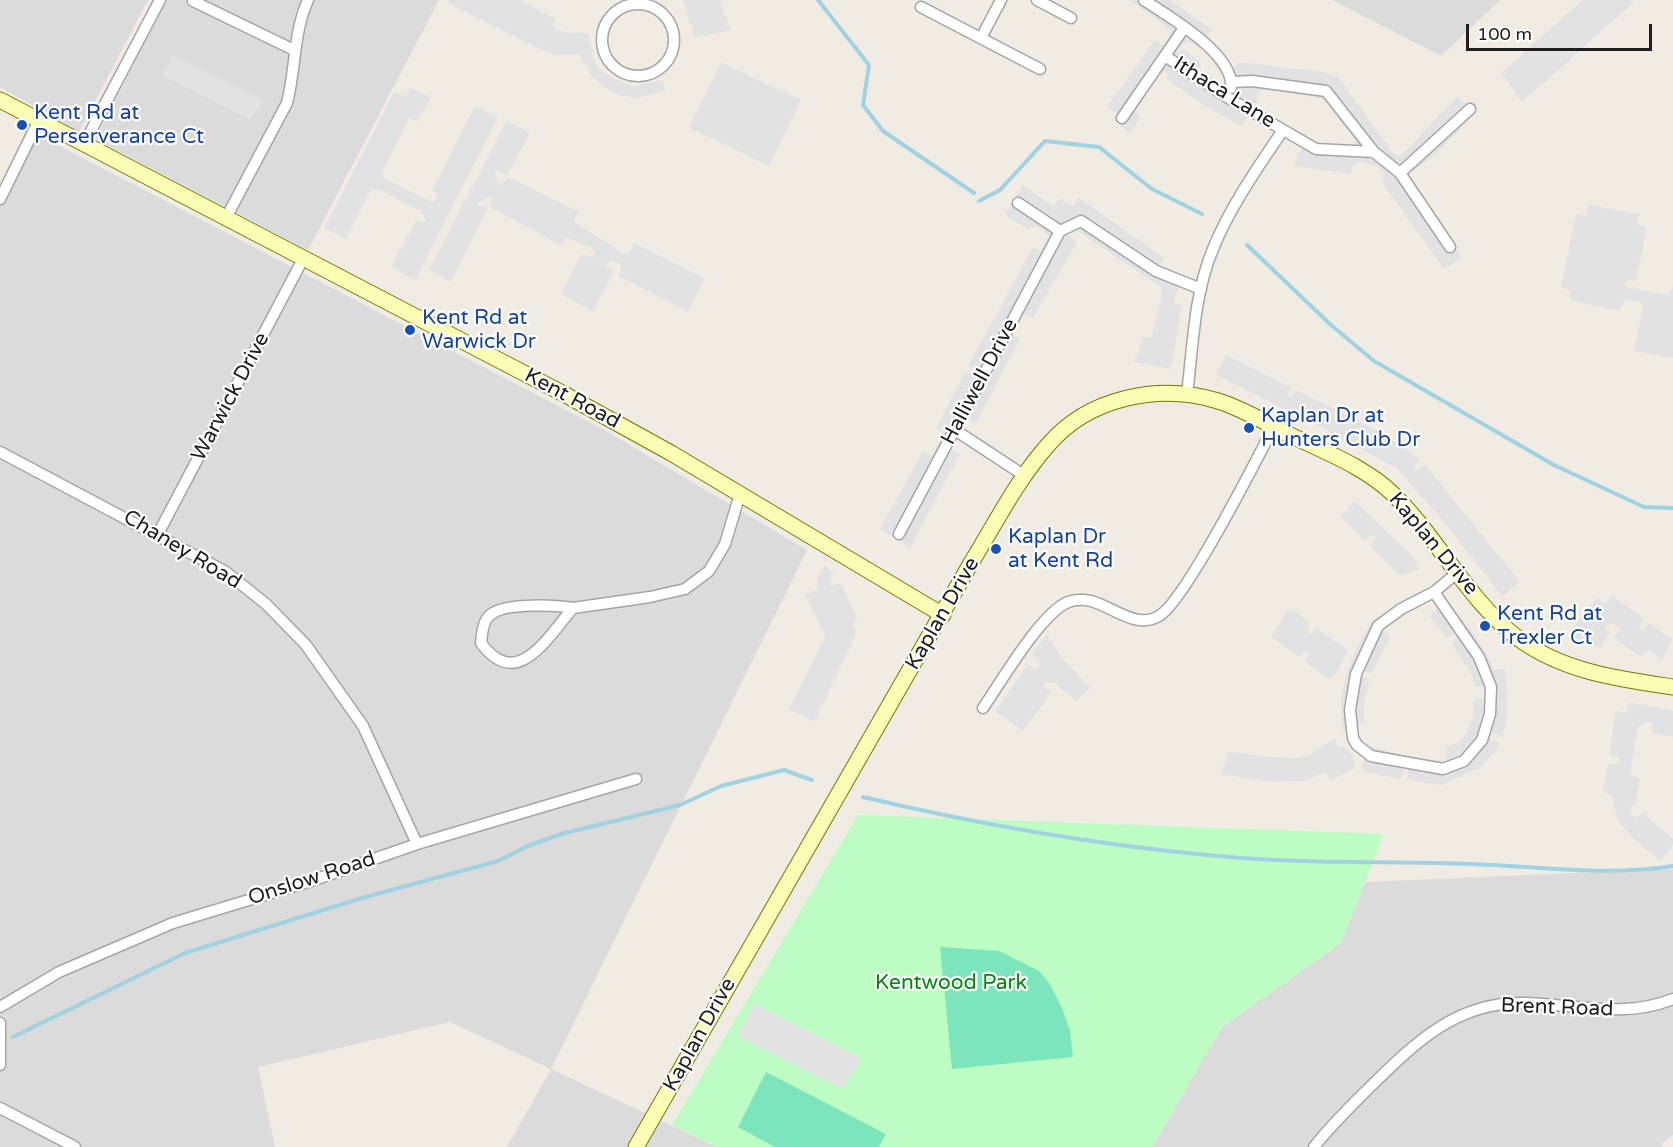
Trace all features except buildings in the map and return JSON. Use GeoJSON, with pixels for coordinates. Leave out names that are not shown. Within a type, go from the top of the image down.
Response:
{"type":"FeatureCollection","features":[{"type":"Feature","properties":{"kind":"street"},"geometry":{"type":"LineString","coordinates":[[84,144],[160,0]]}},
{"type":"Feature","properties":{"kind":"street"},"geometry":{"type":"LineString","coordinates":[[226,218],[287,103],[292,83],[298,24],[308,0]]}},
{"type":"Feature","properties":{"kind":"street"},"geometry":{"type":"LineString","coordinates":[[981,38],[1001,0]]}},
{"type":"Feature","properties":{"kind":"street"},"geometry":{"type":"LineString","coordinates":[[1036,0],[1071,18]]}},
{"type":"Feature","properties":{"kind":"street"},"geometry":{"type":"LineString","coordinates":[[1144,0],[1216,51],[1232,82],[1230,99]]}},
{"type":"Feature","properties":{"kind":"street"},"geometry":{"type":"LineString","coordinates":[[193,1],[294,50]]}},
{"type":"Feature","properties":{"kind":"street"},"geometry":{"type":"LineString","coordinates":[[657,4],[672,26],[674,41],[672,54],[660,68],[643,76],[629,75],[618,70],[609,61],[604,49],[603,35],[607,23],[615,13],[631,5],[657,4]]}},
{"type":"Feature","properties":{"kind":"street"},"geometry":{"type":"LineString","coordinates":[[921,7],[1040,69]]}},
{"type":"Feature","properties":{"kind":"street"},"geometry":{"type":"LineString","coordinates":[[1122,118],[1184,28]]}},
{"type":"Feature","properties":{"kind":"street","name":"Ithaca Lane"},"geometry":{"type":"LineString","coordinates":[[1165,56],[1230,99],[1316,149],[1374,152]]}},
{"type":"Feature","properties":{"kind":"street"},"geometry":{"type":"LineString","coordinates":[[1232,82],[1252,81],[1326,91],[1374,152],[1400,173],[1450,247]]}},
{"type":"Feature","properties":{"kind":"street","name":"Kent Road"},"geometry":{"type":"LineString","coordinates":[[0,100],[564,394],[740,494],[943,615]]}},
{"type":"Feature","properties":{"kind":"street"},"geometry":{"type":"LineString","coordinates":[[1400,173],[1470,109]]}},
{"type":"Feature","properties":{"kind":"street"},"geometry":{"type":"LineString","coordinates":[[0,199],[39,120]]}},
{"type":"Feature","properties":{"kind":"street"},"geometry":{"type":"LineString","coordinates":[[1187,394],[1201,289],[1212,250],[1230,215],[1283,130]]}},
{"type":"Feature","properties":{"kind":"street"},"geometry":{"type":"LineString","coordinates":[[1018,203],[1060,231],[1081,221],[1156,271],[1201,289]]}},
{"type":"Feature","properties":{"kind":"street","name":"Halliwell Drive"},"geometry":{"type":"LineString","coordinates":[[899,534],[1060,231]]}},
{"type":"Feature","properties":{"kind":"street","name":"Warwick Drive"},"geometry":{"type":"LineString","coordinates":[[158,534],[303,259]]}},
{"type":"Feature","properties":{"kind":"street","name":"Kaplan Drive"},"geometry":{"type":"LineString","coordinates":[[636,1147],[1025,476],[1057,435],[1089,412],[1131,396],[1187,394],[1221,402],[1274,426],[1383,485],[1413,517],[1498,621],[1542,653],[1583,671],[1673,687]]}},
{"type":"Feature","properties":{"kind":"street"},"geometry":{"type":"LineString","coordinates":[[984,708],[1031,638],[1054,611],[1067,602],[1079,600],[1099,602],[1138,620],[1159,616],[1169,608],[1189,580],[1274,426]]}},
{"type":"Feature","properties":{"kind":"street"},"geometry":{"type":"LineString","coordinates":[[955,430],[1025,476]]}},
{"type":"Feature","properties":{"kind":"street","name":"Chaney Road"},"geometry":{"type":"LineString","coordinates":[[0,452],[226,572],[266,604],[306,645],[363,726],[417,844]]}},
{"type":"Feature","properties":{"kind":"street"},"geometry":{"type":"LineString","coordinates":[[573,608],[532,655],[518,663],[503,663],[490,656],[481,643],[486,619],[492,613],[542,606],[573,608],[650,597],[685,589],[709,571],[725,544],[740,494]]}},
{"type":"Feature","properties":{"kind":"street"},"geometry":{"type":"LineString","coordinates":[[1434,592],[1479,657],[1491,687],[1490,714],[1482,740],[1464,761],[1443,770],[1371,756],[1357,745],[1350,721],[1356,674],[1378,626],[1401,609],[1434,592],[1457,573]]}},
{"type":"Feature","properties":{"kind":"street","name":"Onslow Road"},"geometry":{"type":"LineString","coordinates":[[0,1007],[59,972],[173,923],[308,882],[417,844],[636,779]]}},
{"type":"Feature","properties":{"kind":"street","name":"Brent Road"},"geometry":{"type":"LineString","coordinates":[[1314,1147],[1336,1120],[1409,1048],[1427,1033],[1457,1015],[1507,1003],[1622,1010],[1673,999]]}},
{"type":"Feature","properties":{"kind":"street"},"geometry":{"type":"LineString","coordinates":[[0,1023],[0,1065]]}},
{"type":"Feature","properties":{"kind":"street"},"geometry":{"type":"LineString","coordinates":[[0,1108],[75,1147]]}},
{"type":"Feature","properties":{"kind":"shaded area"},"geometry":{"type":"Polygon","coordinates":[[[0,0],[148,0],[79,132],[0,87],[0,0]]]}},
{"type":"Feature","properties":{"kind":"shaded area"},"geometry":{"type":"Polygon","coordinates":[[[167,0],[439,0],[308,250],[95,139],[167,0]]]}},
{"type":"Feature","properties":{"kind":"shaded area"},"geometry":{"type":"Polygon","coordinates":[[[449,0],[520,0],[556,19],[554,28],[563,32],[589,33],[593,57],[598,68],[612,78],[632,86],[662,80],[666,91],[636,98],[618,95],[604,87],[590,74],[580,54],[555,55],[541,50],[447,3],[449,0]]]}},
{"type":"Feature","properties":{"kind":"shaded area"},"geometry":{"type":"Polygon","coordinates":[[[683,0],[720,0],[730,30],[695,38],[683,0]]]}},
{"type":"Feature","properties":{"kind":"shaded area"},"geometry":{"type":"Polygon","coordinates":[[[1129,0],[1170,0],[1212,30],[1207,38],[1231,66],[1236,67],[1237,62],[1323,72],[1338,77],[1393,153],[1400,157],[1458,96],[1476,113],[1437,153],[1408,175],[1462,257],[1444,269],[1383,184],[1384,172],[1377,166],[1362,162],[1354,164],[1351,174],[1295,166],[1297,154],[1310,142],[1346,148],[1354,145],[1355,140],[1323,99],[1266,88],[1259,91],[1257,100],[1242,126],[1203,105],[1166,78],[1169,73],[1164,72],[1159,74],[1136,105],[1135,111],[1141,117],[1130,133],[1113,120],[1117,114],[1107,107],[1155,40],[1163,45],[1169,38],[1165,25],[1129,0]],[[1188,40],[1178,48],[1177,52],[1183,50],[1201,63],[1197,74],[1220,90],[1225,89],[1224,79],[1207,53],[1188,40]]]}},
{"type":"Feature","properties":{"kind":"shaded area"},"geometry":{"type":"Polygon","coordinates":[[[1332,0],[1500,0],[1441,56],[1332,0]]]}},
{"type":"Feature","properties":{"kind":"shaded area"},"geometry":{"type":"Polygon","coordinates":[[[1583,0],[1632,0],[1634,2],[1522,102],[1501,73],[1583,0]]]}},
{"type":"Feature","properties":{"kind":"shaded area"},"geometry":{"type":"Polygon","coordinates":[[[173,55],[262,99],[251,120],[162,76],[173,55]]]}},
{"type":"Feature","properties":{"kind":"shaded area"},"geometry":{"type":"Polygon","coordinates":[[[721,62],[801,100],[769,166],[689,128],[721,62]]]}},
{"type":"Feature","properties":{"kind":"shaded area"},"geometry":{"type":"Polygon","coordinates":[[[409,87],[431,98],[418,121],[409,118],[382,174],[384,178],[433,203],[438,197],[432,190],[475,106],[498,117],[415,280],[391,267],[416,220],[422,223],[426,220],[421,211],[378,189],[371,190],[346,240],[324,228],[394,92],[407,95],[409,87]]]}},
{"type":"Feature","properties":{"kind":"shaded area"},"geometry":{"type":"Polygon","coordinates":[[[506,121],[530,133],[507,176],[497,171],[495,174],[498,184],[501,186],[507,177],[579,212],[574,222],[623,253],[629,253],[634,243],[705,278],[688,312],[618,276],[622,265],[610,260],[606,266],[614,271],[593,312],[561,294],[581,254],[592,257],[595,253],[592,248],[566,237],[561,245],[489,207],[493,198],[489,196],[479,202],[478,205],[488,208],[451,282],[429,270],[506,121]]]}},
{"type":"Feature","properties":{"kind":"shaded area"},"geometry":{"type":"Polygon","coordinates":[[[37,134],[606,431],[807,550],[551,1069],[450,1022],[258,1067],[275,1147],[0,1147],[0,206],[37,134]]]}},
{"type":"Feature","properties":{"kind":"shaded area"},"geometry":{"type":"Polygon","coordinates":[[[1023,185],[1053,207],[1061,198],[1073,206],[1079,198],[1164,258],[1159,266],[1183,277],[1174,299],[1174,304],[1182,305],[1171,369],[1134,362],[1143,337],[1151,338],[1162,296],[1161,287],[1073,228],[1068,234],[1077,242],[1033,318],[1023,315],[1013,334],[1020,339],[976,423],[967,419],[951,450],[960,454],[910,548],[880,529],[923,451],[932,456],[943,434],[936,428],[965,372],[975,375],[974,369],[968,366],[1033,247],[1040,251],[1050,237],[1038,226],[1027,229],[1005,214],[1023,185]]]}},
{"type":"Feature","properties":{"kind":"shaded area"},"geometry":{"type":"Polygon","coordinates":[[[1589,205],[1639,214],[1637,224],[1647,228],[1636,282],[1629,280],[1625,282],[1625,287],[1668,295],[1673,287],[1673,358],[1634,351],[1643,306],[1640,302],[1625,300],[1619,311],[1570,300],[1571,291],[1561,287],[1576,214],[1585,216],[1589,205]]]}},
{"type":"Feature","properties":{"kind":"shaded area"},"geometry":{"type":"Polygon","coordinates":[[[1226,355],[1291,387],[1288,395],[1290,397],[1296,390],[1346,414],[1345,424],[1350,424],[1352,417],[1402,446],[1419,460],[1414,466],[1416,470],[1425,465],[1520,582],[1502,596],[1441,518],[1396,468],[1344,439],[1216,375],[1226,355]]]}},
{"type":"Feature","properties":{"kind":"shaded area"},"geometry":{"type":"Polygon","coordinates":[[[1354,501],[1413,556],[1419,569],[1399,576],[1370,546],[1376,537],[1370,535],[1365,541],[1341,518],[1354,501]]]}},
{"type":"Feature","properties":{"kind":"shaded area"},"geometry":{"type":"Polygon","coordinates":[[[824,566],[834,573],[830,582],[831,586],[841,583],[857,618],[852,625],[856,630],[853,642],[814,722],[789,709],[825,636],[805,596],[817,590],[818,577],[824,566]]]}},
{"type":"Feature","properties":{"kind":"shaded area"},"geometry":{"type":"Polygon","coordinates":[[[1612,596],[1643,618],[1639,628],[1643,630],[1649,623],[1672,640],[1662,660],[1648,650],[1641,657],[1614,638],[1621,629],[1614,624],[1606,625],[1605,629],[1610,632],[1600,648],[1591,643],[1588,647],[1569,632],[1597,598],[1605,604],[1612,596]]]}},
{"type":"Feature","properties":{"kind":"shaded area"},"geometry":{"type":"Polygon","coordinates":[[[1409,597],[1414,609],[1383,627],[1383,631],[1391,636],[1372,673],[1365,671],[1362,674],[1363,677],[1370,678],[1364,704],[1365,722],[1343,732],[1341,701],[1345,678],[1356,649],[1372,621],[1409,597]]]}},
{"type":"Feature","properties":{"kind":"shaded area"},"geometry":{"type":"Polygon","coordinates":[[[1447,600],[1482,646],[1494,670],[1505,669],[1508,702],[1506,724],[1502,736],[1495,734],[1490,736],[1491,740],[1499,743],[1497,749],[1480,768],[1441,785],[1407,780],[1408,769],[1404,769],[1401,779],[1369,773],[1361,768],[1368,746],[1417,759],[1447,761],[1446,748],[1460,741],[1467,732],[1473,718],[1474,699],[1484,698],[1484,687],[1474,686],[1473,677],[1452,644],[1458,635],[1454,633],[1447,638],[1430,616],[1447,600]]]}},
{"type":"Feature","properties":{"kind":"shaded area"},"geometry":{"type":"Polygon","coordinates":[[[1290,608],[1310,623],[1307,633],[1311,634],[1316,628],[1348,650],[1337,673],[1329,680],[1305,661],[1309,655],[1307,652],[1304,651],[1298,657],[1271,636],[1290,608]]]}},
{"type":"Feature","properties":{"kind":"shaded area"},"geometry":{"type":"Polygon","coordinates":[[[1047,634],[1063,660],[1090,688],[1076,701],[1055,683],[1046,682],[1043,687],[1051,693],[1023,731],[995,711],[1028,664],[1036,669],[1039,667],[1039,661],[1032,654],[1047,634]]]}},
{"type":"Feature","properties":{"kind":"shaded area"},"geometry":{"type":"Polygon","coordinates":[[[1629,702],[1673,711],[1673,737],[1652,733],[1652,722],[1646,722],[1638,727],[1630,775],[1640,779],[1636,803],[1630,808],[1632,816],[1635,818],[1643,813],[1673,839],[1673,845],[1660,861],[1629,834],[1617,819],[1612,796],[1603,792],[1608,764],[1619,762],[1619,757],[1609,755],[1616,711],[1626,713],[1629,702]]]}},
{"type":"Feature","properties":{"kind":"shaded area"},"geometry":{"type":"Polygon","coordinates":[[[1334,739],[1338,747],[1344,746],[1353,757],[1355,768],[1331,780],[1326,772],[1305,781],[1270,782],[1221,774],[1228,752],[1293,759],[1309,755],[1334,739]]]}},
{"type":"Feature","properties":{"kind":"shaded area"},"geometry":{"type":"Polygon","coordinates":[[[1673,869],[1673,1135],[1661,1144],[1663,1147],[1152,1147],[1222,1027],[1341,943],[1365,882],[1673,869]]]}},
{"type":"Feature","properties":{"kind":"shaded area"},"geometry":{"type":"Polygon","coordinates":[[[754,1004],[861,1058],[843,1089],[738,1036],[754,1004]]]}},
{"type":"Feature","properties":{"kind":"shaded area"},"geometry":{"type":"Polygon","coordinates":[[[551,1069],[717,1147],[507,1147],[551,1069]]]}},
{"type":"Feature","properties":{"kind":"green space","name":"Kentwood Park"},"geometry":{"type":"Polygon","coordinates":[[[858,815],[1384,834],[1341,943],[1222,1027],[1152,1147],[717,1147],[672,1125],[858,815]]]}},
{"type":"Feature","properties":{"kind":"green space"},"geometry":{"type":"Polygon","coordinates":[[[940,947],[999,951],[1039,971],[1050,984],[1062,1008],[1070,1031],[1073,1057],[952,1069],[940,947]]]}},
{"type":"Feature","properties":{"kind":"green space"},"geometry":{"type":"Polygon","coordinates":[[[766,1072],[886,1134],[879,1147],[775,1147],[738,1127],[766,1072]]]}},
{"type":"Feature","properties":{"kind":"waterway"},"geometry":{"type":"LineString","coordinates":[[818,0],[869,65],[863,105],[883,131],[974,193]]}},
{"type":"Feature","properties":{"kind":"waterway"},"geometry":{"type":"LineString","coordinates":[[979,201],[1000,190],[1045,141],[1099,147],[1152,189],[1202,214]]}},
{"type":"Feature","properties":{"kind":"waterway"},"geometry":{"type":"LineString","coordinates":[[1247,245],[1331,325],[1374,361],[1554,465],[1644,507],[1673,508]]}},
{"type":"Feature","properties":{"kind":"waterway"},"geometry":{"type":"LineString","coordinates":[[13,1037],[185,953],[362,898],[498,861],[528,846],[561,834],[680,805],[721,786],[784,770],[812,780]]}},
{"type":"Feature","properties":{"kind":"waterway"},"geometry":{"type":"LineString","coordinates":[[863,797],[1034,832],[1120,845],[1240,858],[1470,864],[1597,871],[1673,866]]}},
{"type":"Feature","properties":{"kind":"place","name":"Kent Rd at Perserverance Ct"},"geometry":{"type":"Point","coordinates":[22,125]}},
{"type":"Feature","properties":{"kind":"place","name":"Kent Rd at Warwick Dr"},"geometry":{"type":"Point","coordinates":[410,330]}},
{"type":"Feature","properties":{"kind":"place","name":"Kaplan Dr at Hunters Club Dr"},"geometry":{"type":"Point","coordinates":[1249,428]}},
{"type":"Feature","properties":{"kind":"place","name":"Kaplan Dr at Kent Rd"},"geometry":{"type":"Point","coordinates":[996,549]}},
{"type":"Feature","properties":{"kind":"place","name":"Kent Rd at Trexler Ct"},"geometry":{"type":"Point","coordinates":[1485,626]}}]}
